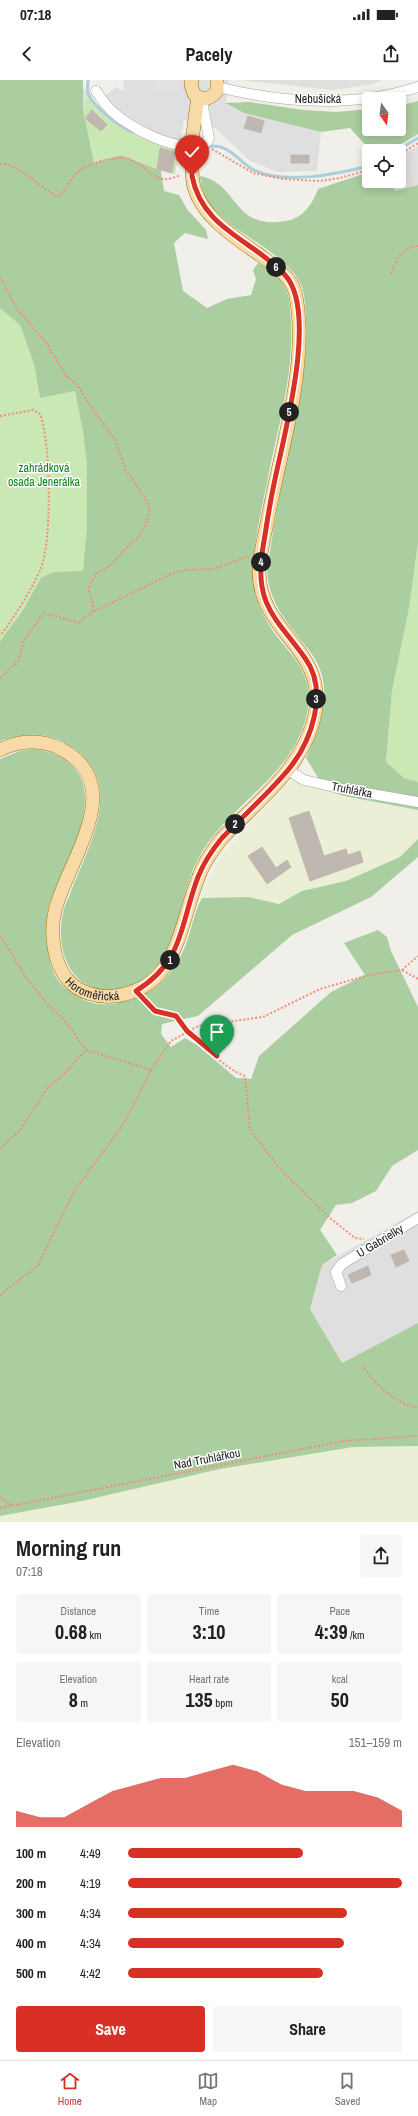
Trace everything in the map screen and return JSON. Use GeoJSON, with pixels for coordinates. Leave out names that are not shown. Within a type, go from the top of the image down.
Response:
{"type":"FeatureCollection","features":[{"type":"Feature","properties":{"kind":"main road","name":"Horoměřická"},"geometry":{"type":"LineString","coordinates":[[0,750],[18,744],[31,742],[50,744],[66,752],[86,771],[92,787],[92,809],[89,825],[55,911],[54,931],[58,963],[63,974],[70,983],[82,991],[107,997],[136,991],[150,982],[168,962],[179,941],[198,878],[213,850],[222,838],[288,770],[310,731],[316,700],[316,684],[306,658],[278,625],[266,603],[260,586],[259,571],[296,373],[299,333],[298,306],[295,290],[286,275],[240,241],[205,210],[194,186],[192,146],[201,98],[192,90],[192,80]]}},
{"type":"Feature","properties":{"kind":"main road"},"geometry":{"type":"LineString","coordinates":[[201,98],[214,94],[217,84]]}},
{"type":"Feature","properties":{"kind":"street","name":"Nebušická"},"geometry":{"type":"LineString","coordinates":[[217,84],[284,99],[338,100],[390,94],[418,87]]}},
{"type":"Feature","properties":{"kind":"street"},"geometry":{"type":"LineString","coordinates":[[96,91],[108,107],[145,133],[161,141],[189,146],[202,145],[209,138],[201,98]]}},
{"type":"Feature","properties":{"kind":"street","name":"Truhlářka"},"geometry":{"type":"LineString","coordinates":[[288,770],[304,780],[343,789],[418,802]]}},
{"type":"Feature","properties":{"kind":"street","name":"U Gabrielky"},"geometry":{"type":"LineString","coordinates":[[341,1286],[336,1272],[342,1264],[418,1218]]}},
{"type":"Feature","properties":{"kind":"path"},"geometry":{"type":"LineString","coordinates":[[406,151],[418,143]]}},
{"type":"Feature","properties":{"kind":"path"},"geometry":{"type":"LineString","coordinates":[[211,148],[215,152],[230,158],[253,173],[283,179],[320,181],[340,178],[362,172]]}},
{"type":"Feature","properties":{"kind":"path"},"geometry":{"type":"LineString","coordinates":[[0,164],[19,170],[46,191],[58,197],[66,190],[80,170],[107,160],[129,159],[155,177],[168,180],[185,172]]}},
{"type":"Feature","properties":{"kind":"path"},"geometry":{"type":"LineString","coordinates":[[391,274],[397,257],[412,247],[418,246]]}},
{"type":"Feature","properties":{"kind":"path"},"geometry":{"type":"LineString","coordinates":[[0,277],[17,309],[47,344],[66,376],[77,384],[91,407],[115,439],[125,469],[145,498],[150,510],[145,527],[137,539],[131,543],[110,566],[97,573],[90,584],[89,591],[93,606],[92,613]]}},
{"type":"Feature","properties":{"kind":"path"},"geometry":{"type":"LineString","coordinates":[[0,416],[33,410],[40,414],[46,449],[49,484],[44,561],[38,574],[0,636]]}},
{"type":"Feature","properties":{"kind":"path"},"geometry":{"type":"LineString","coordinates":[[0,678],[18,662],[24,640],[44,613],[80,623],[92,613],[173,573],[186,570],[213,569],[262,553]]}},
{"type":"Feature","properties":{"kind":"path"},"geometry":{"type":"LineString","coordinates":[[0,934],[27,979],[48,1005],[65,1021],[86,1050],[151,1070]]}},
{"type":"Feature","properties":{"kind":"path"},"geometry":{"type":"LineString","coordinates":[[0,1296],[38,1265],[73,1193],[124,1123],[151,1070],[171,1041],[187,1031],[210,1023],[263,1017],[320,990],[369,975],[402,970],[418,956]]}},
{"type":"Feature","properties":{"kind":"path"},"geometry":{"type":"LineString","coordinates":[[402,970],[418,979]]}},
{"type":"Feature","properties":{"kind":"path"},"geometry":{"type":"LineString","coordinates":[[136,991],[155,1011],[176,1016],[187,1031],[224,1064],[237,1073],[245,1076],[250,1130],[281,1170],[331,1218],[355,1238],[380,1240]]}},
{"type":"Feature","properties":{"kind":"path"},"geometry":{"type":"LineString","coordinates":[[0,1149],[20,1130],[47,1088],[86,1050]]}},
{"type":"Feature","properties":{"kind":"path"},"geometry":{"type":"LineString","coordinates":[[362,1366],[382,1388],[404,1403],[418,1407]]}},
{"type":"Feature","properties":{"kind":"path","name":"Nad Truhlářkou"},"geometry":{"type":"LineString","coordinates":[[0,1508],[344,1441],[418,1436]]}},
{"type":"Feature","properties":{"kind":"path"},"geometry":{"type":"LineString","coordinates":[[0,1497],[13,1505]]}},
{"type":"Feature","properties":{"kind":"shaded area"},"geometry":{"type":"Polygon","coordinates":[[[124,80],[229,80],[226,104],[244,113],[321,132],[317,171],[278,172],[250,161],[215,128],[184,120],[175,174],[161,171],[121,155],[94,163],[83,109],[83,88],[98,106],[105,96],[116,87],[123,91],[124,80]]]}},
{"type":"Feature","properties":{"kind":"shaded area"},"geometry":{"type":"Polygon","coordinates":[[[154,80],[180,80],[180,90],[154,89],[154,80]]]}},
{"type":"Feature","properties":{"kind":"shaded area"},"geometry":{"type":"Polygon","coordinates":[[[240,80],[383,80],[373,84],[332,90],[240,80]]]}},
{"type":"Feature","properties":{"kind":"shaded area"},"geometry":{"type":"Polygon","coordinates":[[[418,146],[418,185],[395,191],[393,188],[406,188],[406,153],[418,146]]]}},
{"type":"Feature","properties":{"kind":"shaded area"},"geometry":{"type":"Polygon","coordinates":[[[418,1211],[418,1323],[342,1363],[310,1310],[322,1265],[418,1211]]]}},
{"type":"Feature","properties":{"kind":"green space"},"geometry":{"type":"Polygon","coordinates":[[[0,80],[83,80],[83,109],[94,163],[121,155],[161,171],[164,191],[179,195],[187,209],[206,230],[208,239],[185,233],[174,243],[183,291],[207,308],[227,299],[251,295],[256,279],[253,270],[258,263],[282,283],[287,292],[290,304],[290,362],[284,403],[258,527],[253,574],[255,593],[261,611],[271,628],[294,657],[305,676],[308,686],[309,699],[307,713],[300,736],[288,756],[274,774],[224,823],[209,841],[197,861],[190,877],[168,948],[159,963],[147,976],[131,985],[113,990],[97,989],[84,983],[74,974],[67,962],[62,947],[61,930],[64,910],[87,853],[99,814],[100,794],[96,776],[87,759],[61,740],[44,735],[26,735],[0,741],[0,641],[21,613],[41,578],[53,572],[83,571],[87,526],[87,465],[83,432],[75,391],[40,398],[34,364],[20,325],[0,308],[0,80]]]}},
{"type":"Feature","properties":{"kind":"green space"},"geometry":{"type":"Polygon","coordinates":[[[87,95],[95,105],[115,123],[151,142],[177,148],[179,151],[175,174],[172,173],[175,152],[160,148],[158,170],[121,155],[94,163],[83,109],[87,95]],[[90,112],[86,116],[87,120],[101,131],[106,125],[96,114],[94,116],[90,112]]]}},
{"type":"Feature","properties":{"kind":"green space"},"geometry":{"type":"Polygon","coordinates":[[[418,101],[418,134],[402,144],[365,144],[350,128],[321,132],[244,113],[225,103],[249,102],[304,110],[336,112],[362,110],[362,136],[406,136],[406,104],[418,101]]]}},
{"type":"Feature","properties":{"kind":"green space"},"geometry":{"type":"Polygon","coordinates":[[[362,174],[362,188],[393,188],[395,191],[418,185],[418,543],[409,608],[392,691],[386,762],[404,778],[418,782],[418,810],[344,796],[325,789],[306,758],[317,732],[324,705],[323,678],[311,653],[282,615],[272,595],[267,571],[278,506],[303,380],[306,338],[304,294],[302,287],[292,271],[278,258],[229,223],[215,209],[204,194],[200,176],[213,180],[222,187],[245,213],[255,219],[268,222],[286,221],[302,214],[310,205],[318,189],[362,174]]]}},
{"type":"Feature","properties":{"kind":"green space","name":"zahrádková osada Jenerálka"},"geometry":{"type":"Polygon","coordinates":[[[0,308],[20,325],[34,364],[40,398],[75,391],[83,432],[87,465],[87,526],[83,572],[53,572],[41,578],[21,613],[0,641],[0,308]]]}},
{"type":"Feature","properties":{"kind":"green space"},"geometry":{"type":"Polygon","coordinates":[[[418,543],[418,782],[404,778],[386,762],[392,691],[409,608],[418,543]]]}},
{"type":"Feature","properties":{"kind":"green space"},"geometry":{"type":"Polygon","coordinates":[[[32,749],[49,752],[64,759],[77,771],[84,787],[84,813],[81,826],[49,905],[46,921],[46,933],[50,961],[58,980],[65,988],[74,994],[84,1000],[94,1003],[111,1004],[137,998],[158,986],[174,968],[180,957],[202,898],[249,897],[279,904],[302,891],[346,881],[400,857],[418,839],[418,857],[371,897],[292,935],[198,1016],[162,1024],[161,1034],[171,1047],[185,1038],[197,1045],[236,1078],[251,1079],[259,1056],[331,992],[365,975],[344,943],[378,930],[387,937],[391,951],[418,1007],[418,1150],[392,1166],[376,1191],[352,1203],[336,1205],[320,1230],[337,1255],[322,1265],[310,1309],[342,1363],[418,1323],[418,1446],[353,1447],[220,1469],[82,1501],[0,1516],[0,759],[19,751],[32,749]]]}},
{"type":"Feature","properties":{"kind":"green space"},"geometry":{"type":"Polygon","coordinates":[[[294,778],[344,796],[418,810],[418,839],[400,857],[346,881],[302,891],[279,904],[249,897],[202,898],[203,891],[223,853],[294,778]]]}},
{"type":"Feature","properties":{"kind":"green space"},"geometry":{"type":"Polygon","coordinates":[[[418,1446],[418,1522],[0,1522],[0,1516],[82,1501],[220,1469],[353,1447],[418,1446]]]}},
{"type":"Feature","properties":{"kind":"building"},"geometry":{"type":"Polygon","coordinates":[[[92,110],[107,125],[101,131],[87,120],[86,117],[92,110]]]}},
{"type":"Feature","properties":{"kind":"building"},"geometry":{"type":"Polygon","coordinates":[[[248,116],[264,121],[261,133],[244,128],[248,116]]]}},
{"type":"Feature","properties":{"kind":"building"},"geometry":{"type":"Polygon","coordinates":[[[160,148],[175,152],[172,173],[157,169],[160,148]]]}},
{"type":"Feature","properties":{"kind":"building"},"geometry":{"type":"Polygon","coordinates":[[[291,155],[309,155],[309,163],[291,163],[291,155]]]}},
{"type":"Feature","properties":{"kind":"building"},"geometry":{"type":"Polygon","coordinates":[[[309,811],[324,856],[346,849],[348,855],[360,851],[363,862],[310,881],[289,818],[309,811]]]}},
{"type":"Feature","properties":{"kind":"building"},"geometry":{"type":"Polygon","coordinates":[[[262,847],[276,868],[287,860],[291,867],[267,884],[248,856],[262,847]]]}},
{"type":"Feature","properties":{"kind":"building"},"geometry":{"type":"Polygon","coordinates":[[[404,1250],[409,1261],[396,1267],[391,1255],[404,1250]]]}},
{"type":"Feature","properties":{"kind":"building"},"geometry":{"type":"Polygon","coordinates":[[[368,1266],[371,1275],[352,1283],[348,1275],[368,1266]]]}},
{"type":"Feature","properties":{"kind":"waterway"},"geometry":{"type":"LineString","coordinates":[[88,80],[88,93],[95,104],[114,121],[132,132]]}},
{"type":"Feature","properties":{"kind":"waterway"},"geometry":{"type":"LineString","coordinates":[[406,145],[418,138]]}},
{"type":"Feature","properties":{"kind":"waterway"},"geometry":{"type":"LineString","coordinates":[[195,150],[211,146],[219,147],[230,152],[254,170],[281,177],[312,177],[362,168]]}},
{"type":"Feature","properties":{"kind":"route"},"geometry":{"type":"LineString","coordinates":[[192,176],[197,196],[205,210],[240,241],[286,275],[295,290],[298,306],[299,333],[296,373],[259,571],[260,586],[266,603],[278,625],[306,658],[312,670],[316,684],[315,713],[310,731],[299,754],[288,770],[222,838],[213,850],[204,864],[198,878],[179,941],[168,962],[159,974],[136,991],[140,997],[155,1011],[176,1016],[187,1031],[217,1056]]}}]}
